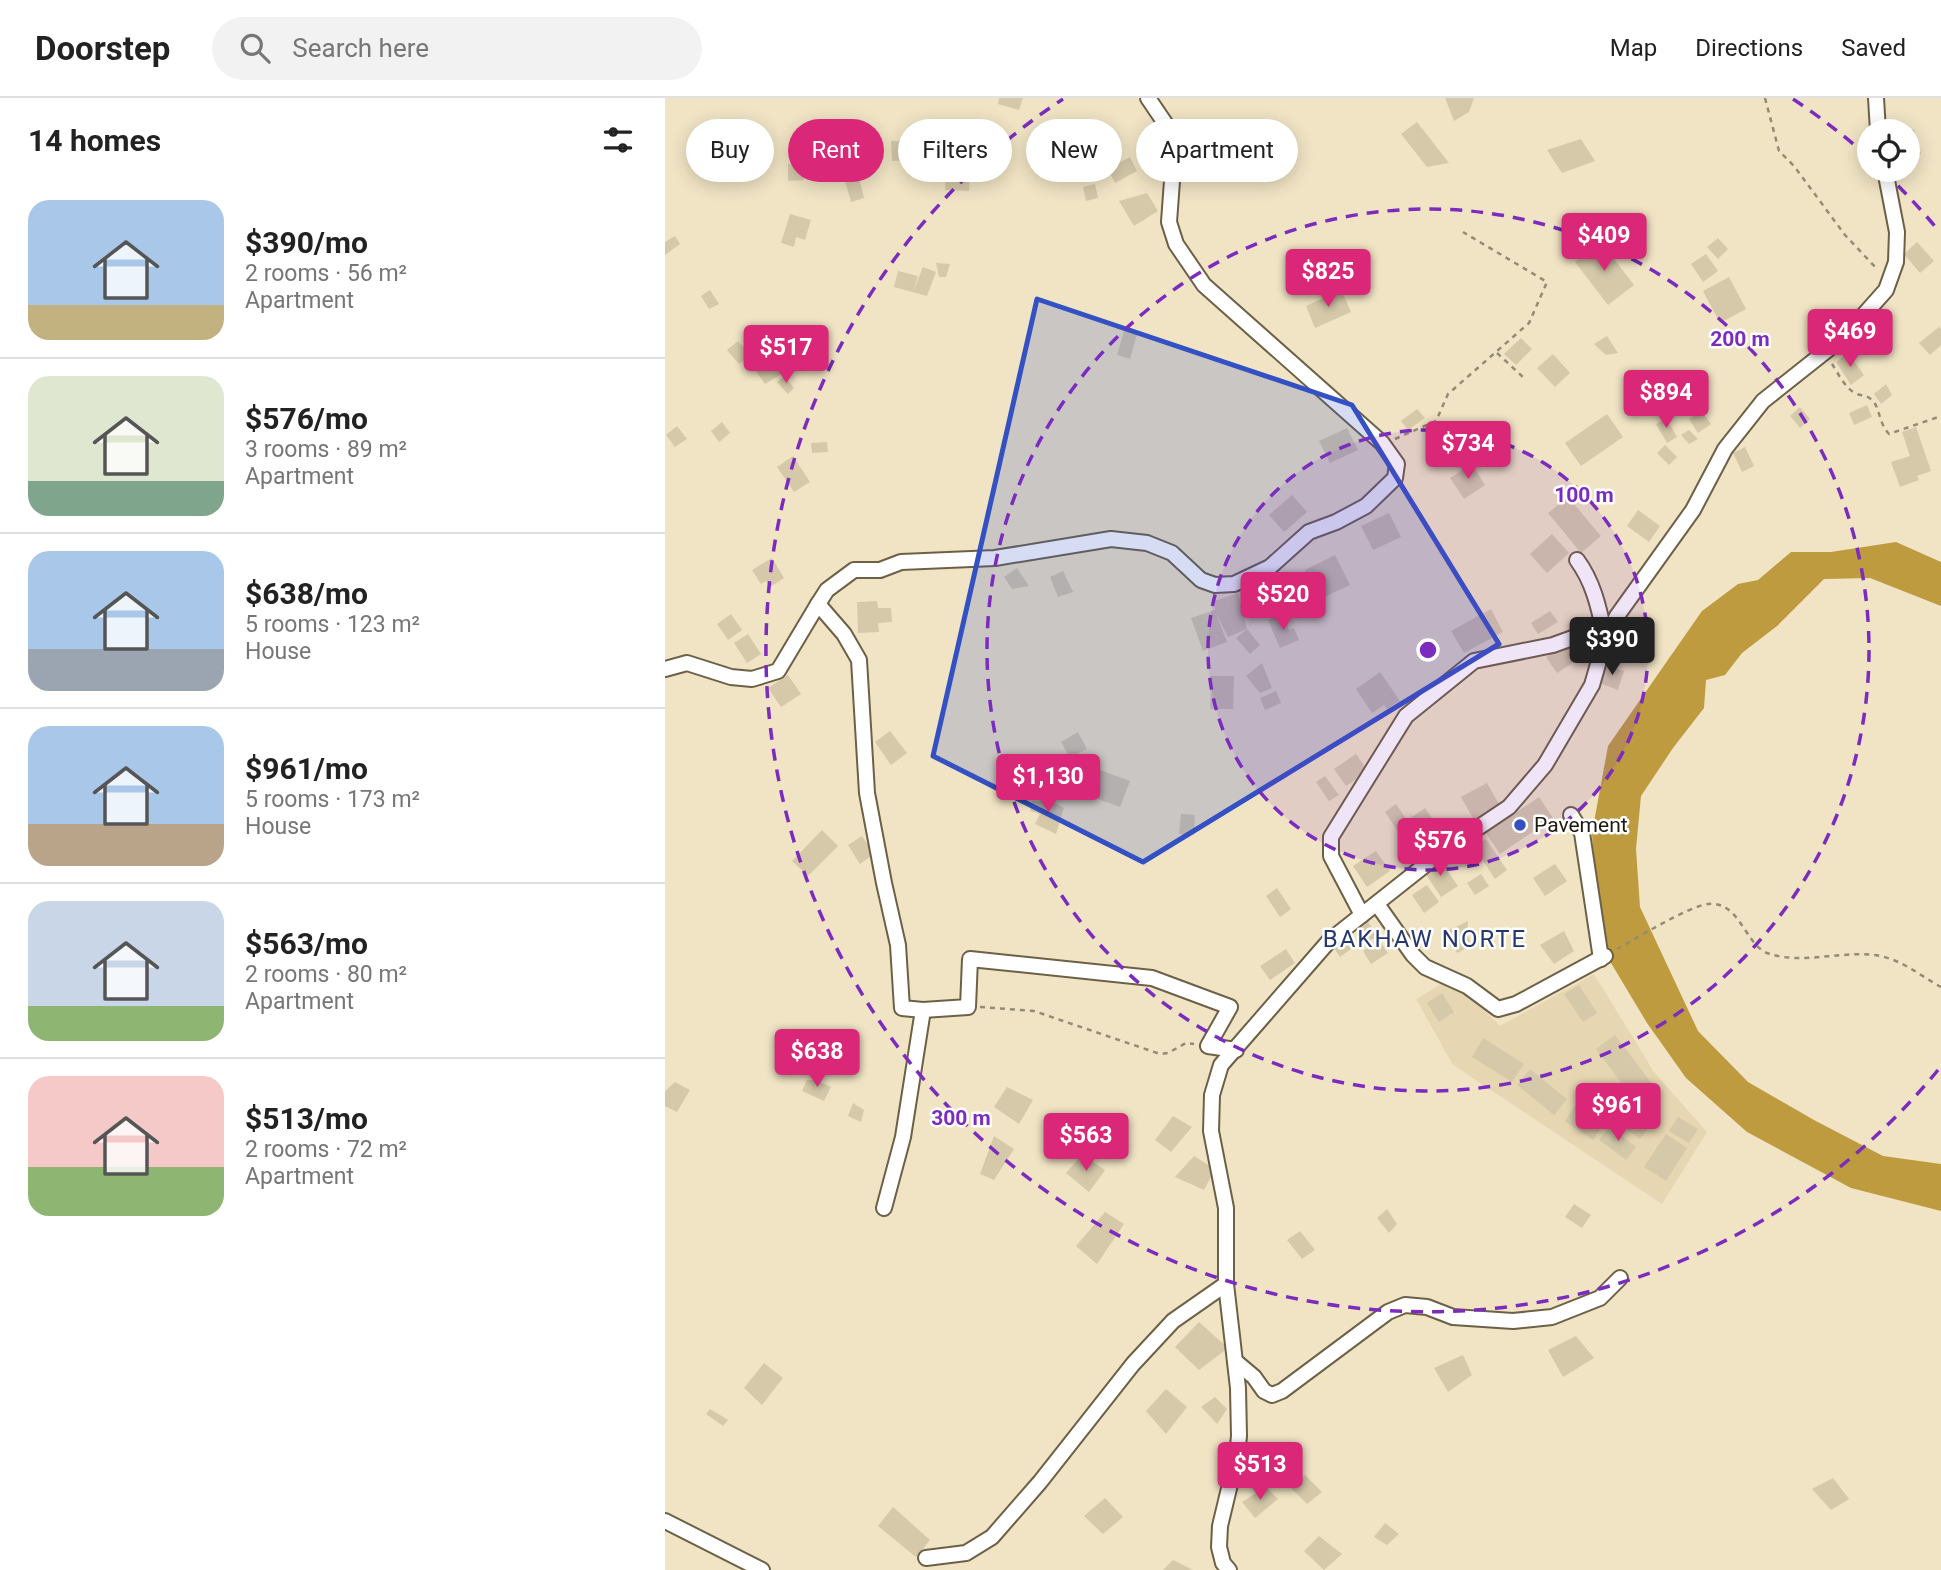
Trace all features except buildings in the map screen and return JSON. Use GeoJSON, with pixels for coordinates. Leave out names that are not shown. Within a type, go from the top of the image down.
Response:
{"type":"FeatureCollection","features":[{"type":"Feature","properties":{"kind":"street"},"geometry":{"type":"LineString","coordinates":[[665,669],[687,663],[731,677],[752,678],[778,671],[827,590],[854,570],[880,570],[901,562],[995,558],[1111,539],[1147,543],[1172,554],[1201,580],[1215,585],[1234,584],[1270,567],[1309,533],[1366,506],[1395,478],[1397,464],[1382,443],[1204,285],[1176,244],[1169,222],[1173,167],[1169,129],[1148,98]]}},
{"type":"Feature","properties":{"kind":"street"},"geometry":{"type":"LineString","coordinates":[[1876,98],[1877,119]]}},
{"type":"Feature","properties":{"kind":"street"},"geometry":{"type":"LineString","coordinates":[[1229,1570],[1223,1563],[1219,1548],[1220,1526],[1239,1436],[1238,1388],[1226,1284],[1226,1208],[1211,1131],[1212,1096],[1221,1065],[1329,941],[1439,854],[1509,807],[1545,765],[1592,685],[1604,634],[1693,510],[1725,449],[1763,401],[1845,337],[1886,290],[1896,262],[1897,232],[1887,182]]}},
{"type":"Feature","properties":{"kind":"street"},"geometry":{"type":"LineString","coordinates":[[1577,560],[1593,587],[1604,634]]}},
{"type":"Feature","properties":{"kind":"street"},"geometry":{"type":"LineString","coordinates":[[818,604],[844,634],[859,660],[867,793],[898,946],[902,1008],[923,1010],[968,1007],[971,959],[1152,978],[1230,1007],[1208,1046],[1236,1050]]}},
{"type":"Feature","properties":{"kind":"street"},"geometry":{"type":"LineString","coordinates":[[1362,915],[1331,856],[1331,837],[1406,716],[1473,661],[1604,634]]}},
{"type":"Feature","properties":{"kind":"street"},"geometry":{"type":"LineString","coordinates":[[1377,904],[1413,955],[1425,967],[1467,986],[1498,1009],[1516,1004],[1606,955],[1582,833],[1571,815]]}},
{"type":"Feature","properties":{"kind":"street"},"geometry":{"type":"LineString","coordinates":[[884,1208],[903,1137],[923,1010]]}},
{"type":"Feature","properties":{"kind":"street"},"geometry":{"type":"LineString","coordinates":[[1234,1361],[1254,1377],[1264,1391],[1272,1395],[1282,1391],[1388,1312],[1405,1305],[1427,1307],[1453,1317],[1513,1321],[1552,1317],[1600,1298],[1620,1278]]}},
{"type":"Feature","properties":{"kind":"street"},"geometry":{"type":"LineString","coordinates":[[926,1558],[966,1553],[992,1537],[1040,1482],[1133,1364],[1173,1321],[1226,1284]]}},
{"type":"Feature","properties":{"kind":"street"},"geometry":{"type":"LineString","coordinates":[[665,1521],[762,1570]]}},
{"type":"Feature","properties":{"kind":"path"},"geometry":{"type":"LineString","coordinates":[[1765,98],[1779,151],[1794,166],[1845,235],[1888,284]]}},
{"type":"Feature","properties":{"kind":"path"},"geometry":{"type":"LineString","coordinates":[[1382,443],[1405,436],[1436,421],[1448,394],[1529,323],[1547,282],[1463,232]]}},
{"type":"Feature","properties":{"kind":"path"},"geometry":{"type":"LineString","coordinates":[[1496,352],[1523,377]]}},
{"type":"Feature","properties":{"kind":"path"},"geometry":{"type":"LineString","coordinates":[[1825,352],[1851,390],[1873,401],[1877,407],[1878,418],[1889,434],[1941,416]]}},
{"type":"Feature","properties":{"kind":"path"},"geometry":{"type":"LineString","coordinates":[[1606,955],[1692,909],[1715,904],[1727,909],[1741,921],[1760,950],[1776,956],[1875,955],[1903,963],[1941,987]]}},
{"type":"Feature","properties":{"kind":"path"},"geometry":{"type":"LineString","coordinates":[[968,1007],[1034,1011],[1160,1055],[1187,1042],[1208,1046]]}},
{"type":"Feature","properties":{"kind":"highlighted area"},"geometry":{"type":"Polygon","coordinates":[[[1037,299],[1352,405],[1499,644],[1143,862],[933,756],[1037,299]]]}},
{"type":"Feature","properties":{"kind":"shaded area"},"geometry":{"type":"Polygon","coordinates":[[[1896,542],[1941,562],[1941,606],[1870,578],[1824,579],[1777,626],[1742,653],[1725,675],[1706,680],[1704,708],[1641,796],[1636,849],[1640,907],[1698,1031],[1748,1082],[1814,1120],[1883,1156],[1941,1164],[1941,1211],[1851,1188],[1747,1132],[1686,1078],[1647,1023],[1611,963],[1597,910],[1592,833],[1608,746],[1702,611],[1738,584],[1758,580],[1791,552],[1831,552],[1896,542]]]}},
{"type":"Feature","properties":{"kind":"shaded area"},"geometry":{"type":"Polygon","coordinates":[[[1594,974],[1654,1072],[1707,1132],[1662,1204],[1453,1065],[1416,999],[1441,984],[1465,990],[1500,1026],[1594,974]]]}},
{"type":"Feature","properties":{"kind":"place","name":"Pavement"},"geometry":{"type":"Point","coordinates":[1520,825]}},
{"type":"Feature","properties":{"kind":"district","name":"BAKHAW NORTE"},"geometry":{"type":"Point","coordinates":[1425,939]}}]}
